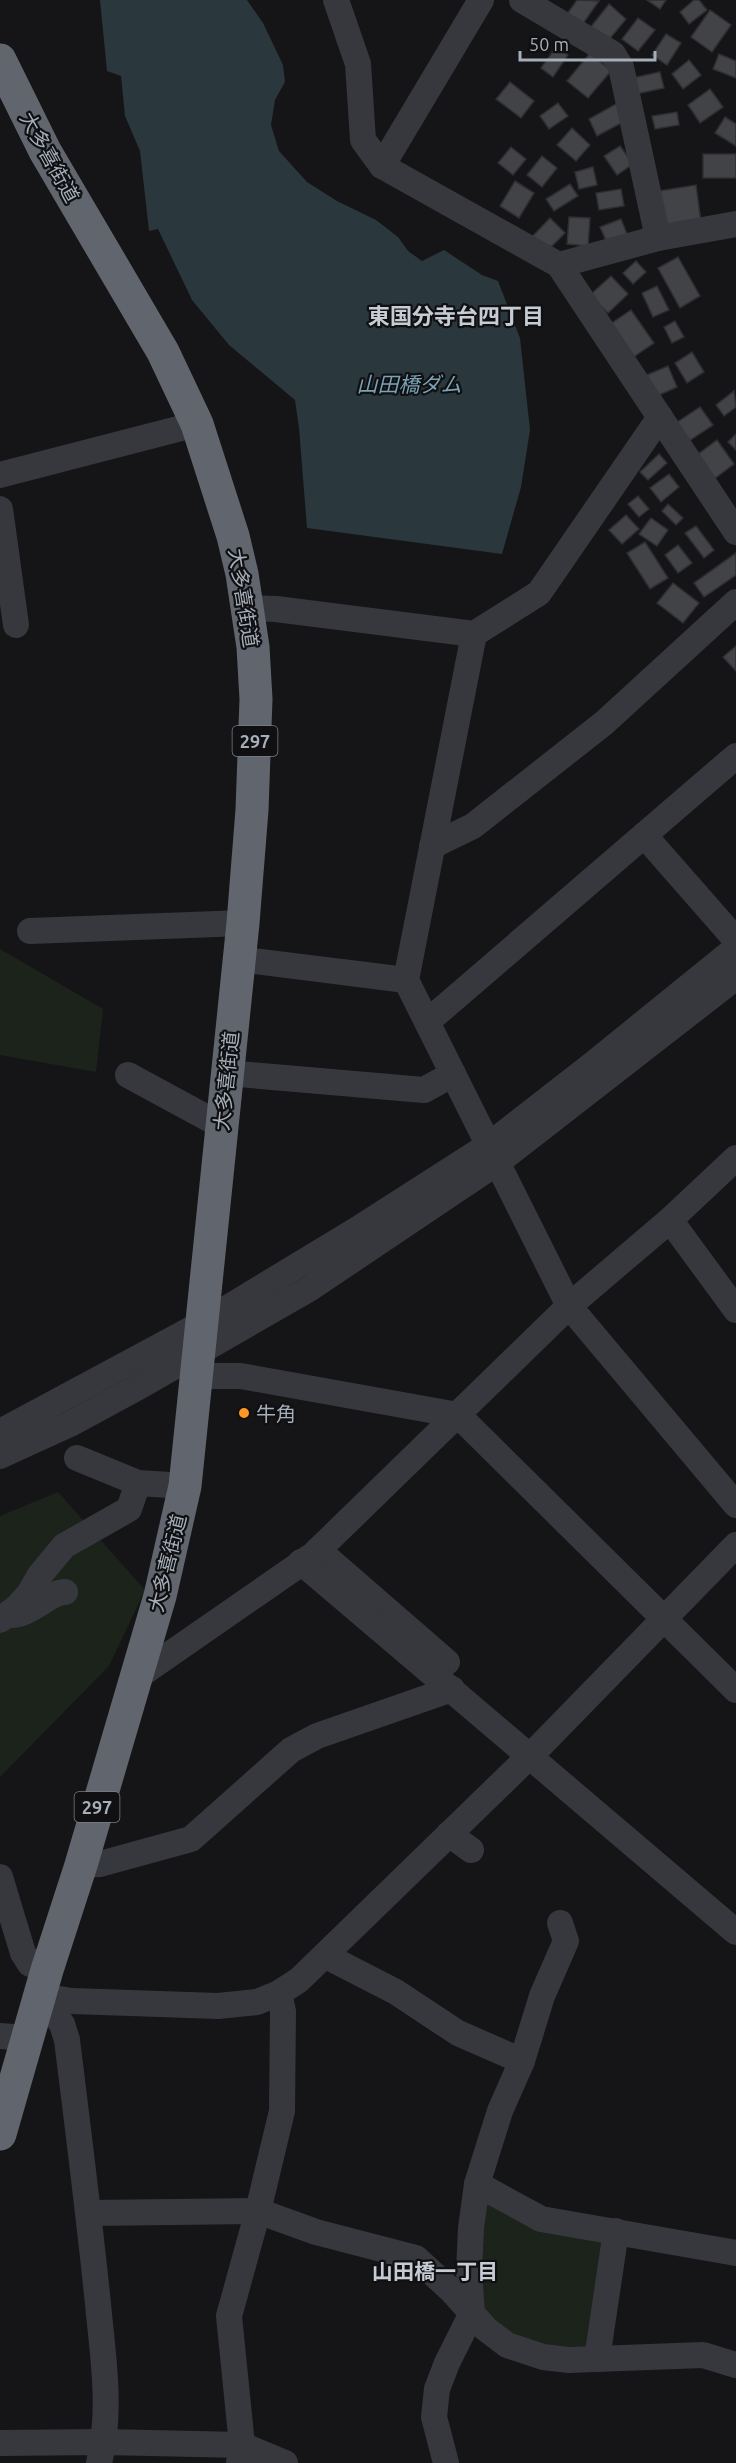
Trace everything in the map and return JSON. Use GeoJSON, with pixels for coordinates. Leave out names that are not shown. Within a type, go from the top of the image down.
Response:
{"type":"FeatureCollection","features":[{"type":"Feature","properties":{"kind":"highway","name":"大多喜街道"},"geometry":{"type":"LineString","coordinates":[[0,2134],[14,2037],[43,1983],[81,1865],[165,1579],[185,1485],[243,922],[255,754],[256,699],[248,608],[233,536],[197,424],[163,352],[45,151],[1,66]]}},
{"type":"Feature","properties":{"kind":"street"},"geometry":{"type":"LineString","coordinates":[[336,0],[358,64],[363,140],[382,166],[559,265],[736,532]]}},
{"type":"Feature","properties":{"kind":"street"},"geometry":{"type":"LineString","coordinates":[[382,166],[481,0]]}},
{"type":"Feature","properties":{"kind":"street"},"geometry":{"type":"LineString","coordinates":[[522,0],[613,54],[621,67],[658,238]]}},
{"type":"Feature","properties":{"kind":"street"},"geometry":{"type":"LineString","coordinates":[[559,265],[658,238],[736,224]]}},
{"type":"Feature","properties":{"kind":"street"},"geometry":{"type":"LineString","coordinates":[[248,608],[276,609],[474,634],[539,593],[660,417]]}},
{"type":"Feature","properties":{"kind":"street"},"geometry":{"type":"LineString","coordinates":[[0,475],[197,424]]}},
{"type":"Feature","properties":{"kind":"street"},"geometry":{"type":"LineString","coordinates":[[0,509],[16,625]]}},
{"type":"Feature","properties":{"kind":"street"},"geometry":{"type":"LineString","coordinates":[[432,846],[473,826],[604,723],[736,602]]}},
{"type":"Feature","properties":{"kind":"street"},"geometry":{"type":"LineString","coordinates":[[474,634],[406,980],[569,1306],[736,1505]]}},
{"type":"Feature","properties":{"kind":"street"},"geometry":{"type":"LineString","coordinates":[[427,1022],[736,756]]}},
{"type":"Feature","properties":{"kind":"street"},"geometry":{"type":"LineString","coordinates":[[644,835],[736,940]]}},
{"type":"Feature","properties":{"kind":"street"},"geometry":{"type":"LineString","coordinates":[[30,931],[243,922]]}},
{"type":"Feature","properties":{"kind":"street"},"geometry":{"type":"LineString","coordinates":[[493,1154],[593,1064],[736,948]]}},
{"type":"Feature","properties":{"kind":"street"},"geometry":{"type":"LineString","coordinates":[[238,959],[406,980]]}},
{"type":"Feature","properties":{"kind":"street"},"geometry":{"type":"LineString","coordinates":[[0,1456],[70,1424],[199,1352],[361,1227],[493,1154],[736,977]]}},
{"type":"Feature","properties":{"kind":"street"},"geometry":{"type":"LineString","coordinates":[[227,1073],[424,1090],[453,1074]]}},
{"type":"Feature","properties":{"kind":"street"},"geometry":{"type":"LineString","coordinates":[[128,1075],[222,1126]]}},
{"type":"Feature","properties":{"kind":"street"},"geometry":{"type":"LineString","coordinates":[[137,1677],[310,1556],[569,1306],[670,1221],[736,1158]]}},
{"type":"Feature","properties":{"kind":"street"},"geometry":{"type":"LineString","coordinates":[[670,1221],[736,1310]]}},
{"type":"Feature","properties":{"kind":"street"},"geometry":{"type":"LineString","coordinates":[[199,1352],[241,1376],[458,1415],[736,1690]]}},
{"type":"Feature","properties":{"kind":"street"},"geometry":{"type":"LineString","coordinates":[[0,1432],[199,1352]]}},
{"type":"Feature","properties":{"kind":"street"},"geometry":{"type":"LineString","coordinates":[[76,1458],[138,1483],[185,1485]]}},
{"type":"Feature","properties":{"kind":"street"},"geometry":{"type":"LineString","coordinates":[[2,1618],[28,1594],[64,1546],[129,1509],[138,1483]]}},
{"type":"Feature","properties":{"kind":"street"},"geometry":{"type":"LineString","coordinates":[[43,1983],[72,2001],[218,2006],[257,2002],[279,1993],[299,1980],[326,1956],[535,1750],[736,1545]]}},
{"type":"Feature","properties":{"kind":"street"},"geometry":{"type":"LineString","coordinates":[[310,1556],[452,1689],[535,1750],[736,1911]]}},
{"type":"Feature","properties":{"kind":"street"},"geometry":{"type":"LineString","coordinates":[[310,1556],[535,1750],[736,1932]]}},
{"type":"Feature","properties":{"kind":"street"},"geometry":{"type":"LineString","coordinates":[[2,1618],[24,1613],[58,1592],[66,1592]]}},
{"type":"Feature","properties":{"kind":"street"},"geometry":{"type":"LineString","coordinates":[[81,1865],[100,1864],[191,1839],[291,1750],[317,1736],[452,1689]]}},
{"type":"Feature","properties":{"kind":"street"},"geometry":{"type":"LineString","coordinates":[[449,1834],[471,1850]]}},
{"type":"Feature","properties":{"kind":"street"},"geometry":{"type":"LineString","coordinates":[[0,1876],[23,1953],[43,1983],[67,2040],[89,2213],[106,2395],[102,2452]]}},
{"type":"Feature","properties":{"kind":"street"},"geometry":{"type":"LineString","coordinates":[[446,2463],[434,2417],[437,2389],[472,2313],[469,2271],[471,2228],[477,2184],[500,2111],[522,2061],[542,1996],[566,1941],[560,1923]]}},
{"type":"Feature","properties":{"kind":"street"},"geometry":{"type":"LineString","coordinates":[[326,1956],[396,1992],[458,2033],[522,2061]]}},
{"type":"Feature","properties":{"kind":"street"},"geometry":{"type":"LineString","coordinates":[[241,2454],[229,2316],[282,2111],[283,2011],[279,1993]]}},
{"type":"Feature","properties":{"kind":"street"},"geometry":{"type":"LineString","coordinates":[[477,2184],[541,2218],[736,2253]]}},
{"type":"Feature","properties":{"kind":"street"},"geometry":{"type":"LineString","coordinates":[[89,2213],[258,2211],[316,2232],[416,2258],[486,2329],[507,2345],[543,2357],[569,2360],[703,2355],[736,2365]]}},
{"type":"Feature","properties":{"kind":"street"},"geometry":{"type":"LineString","coordinates":[[597,2359],[616,2231]]}},
{"type":"Feature","properties":{"kind":"street"},"geometry":{"type":"LineString","coordinates":[[0,2444],[102,2452],[241,2454],[285,2463]]}},
{"type":"Feature","properties":{"kind":"shaded area"},"geometry":{"type":"Polygon","coordinates":[[[0,949],[103,1009],[96,1072],[0,1055],[0,949]]]}},
{"type":"Feature","properties":{"kind":"shaded area"},"geometry":{"type":"Polygon","coordinates":[[[58,1492],[145,1590],[109,1666],[0,1777],[0,1516],[58,1492]]]}},
{"type":"Feature","properties":{"kind":"shaded area"},"geometry":{"type":"Polygon","coordinates":[[[483,2204],[493,2204],[605,2240],[592,2341],[585,2348],[540,2344],[516,2337],[504,2331],[479,2310],[483,2204]]]}},
{"type":"Feature","properties":{"kind":"water","name":"山田橋ダム"},"geometry":{"type":"Polygon","coordinates":[[[100,0],[247,0],[263,23],[283,65],[285,82],[275,100],[271,125],[279,151],[307,182],[337,201],[376,220],[398,237],[408,251],[422,261],[444,250],[482,275],[498,281],[520,338],[530,430],[521,487],[502,554],[307,528],[295,400],[229,345],[192,300],[158,229],[149,231],[140,151],[125,116],[121,76],[107,71],[100,0]]]}},
{"type":"Feature","properties":{"kind":"building"},"geometry":{"type":"Polygon","coordinates":[[[577,0],[599,1],[582,25],[567,14],[577,0]]]}},
{"type":"Feature","properties":{"kind":"building"},"geometry":{"type":"Polygon","coordinates":[[[647,0],[666,0],[660,9],[647,0]]]}},
{"type":"Feature","properties":{"kind":"building"},"geometry":{"type":"Polygon","coordinates":[[[694,0],[699,0],[707,10],[689,24],[680,12],[694,0]]]}},
{"type":"Feature","properties":{"kind":"building"},"geometry":{"type":"Polygon","coordinates":[[[609,4],[626,19],[607,42],[590,28],[609,4]]]}},
{"type":"Feature","properties":{"kind":"building"},"geometry":{"type":"Polygon","coordinates":[[[710,10],[731,25],[712,52],[691,37],[710,10]]]}},
{"type":"Feature","properties":{"kind":"building"},"geometry":{"type":"Polygon","coordinates":[[[638,18],[655,30],[638,51],[622,39],[638,18]]]}},
{"type":"Feature","properties":{"kind":"building"},"geometry":{"type":"Polygon","coordinates":[[[666,34],[681,43],[667,65],[652,55],[666,34]]]}},
{"type":"Feature","properties":{"kind":"building"},"geometry":{"type":"Polygon","coordinates":[[[556,47],[568,55],[553,77],[541,68],[556,47]]]}},
{"type":"Feature","properties":{"kind":"building"},"geometry":{"type":"Polygon","coordinates":[[[590,53],[611,71],[588,98],[567,81],[590,53]]]}},
{"type":"Feature","properties":{"kind":"building"},"geometry":{"type":"Polygon","coordinates":[[[719,54],[736,61],[736,78],[713,69],[719,54]]]}},
{"type":"Feature","properties":{"kind":"building"},"geometry":{"type":"Polygon","coordinates":[[[689,60],[701,75],[683,89],[672,74],[689,60]]]}},
{"type":"Feature","properties":{"kind":"building"},"geometry":{"type":"Polygon","coordinates":[[[660,72],[664,88],[636,94],[632,78],[660,72]]]}},
{"type":"Feature","properties":{"kind":"building"},"geometry":{"type":"Polygon","coordinates":[[[510,82],[534,101],[521,118],[496,99],[510,82]]]}},
{"type":"Feature","properties":{"kind":"building"},"geometry":{"type":"Polygon","coordinates":[[[710,89],[723,107],[700,123],[688,105],[710,89]]]}},
{"type":"Feature","properties":{"kind":"building"},"geometry":{"type":"Polygon","coordinates":[[[558,103],[568,116],[549,129],[540,116],[558,103]]]}},
{"type":"Feature","properties":{"kind":"building"},"geometry":{"type":"Polygon","coordinates":[[[616,104],[625,121],[597,136],[589,119],[616,104]]]}},
{"type":"Feature","properties":{"kind":"building"},"geometry":{"type":"Polygon","coordinates":[[[677,112],[679,125],[655,129],[652,116],[677,112]]]}},
{"type":"Feature","properties":{"kind":"building"},"geometry":{"type":"Polygon","coordinates":[[[725,117],[736,124],[736,146],[715,133],[725,117]]]}},
{"type":"Feature","properties":{"kind":"building"},"geometry":{"type":"Polygon","coordinates":[[[572,128],[590,145],[576,161],[557,145],[572,128]]]}},
{"type":"Feature","properties":{"kind":"building"},"geometry":{"type":"Polygon","coordinates":[[[620,146],[633,164],[617,175],[604,156],[620,146]]]}},
{"type":"Feature","properties":{"kind":"building"},"geometry":{"type":"Polygon","coordinates":[[[511,147],[526,159],[513,175],[498,163],[511,147]]]}},
{"type":"Feature","properties":{"kind":"building"},"geometry":{"type":"Polygon","coordinates":[[[703,154],[736,154],[736,178],[703,178],[703,154]]]}},
{"type":"Feature","properties":{"kind":"building"},"geometry":{"type":"Polygon","coordinates":[[[542,156],[557,168],[542,187],[527,175],[542,156]]]}},
{"type":"Feature","properties":{"kind":"building"},"geometry":{"type":"Polygon","coordinates":[[[593,167],[597,185],[579,189],[575,172],[593,167]]]}},
{"type":"Feature","properties":{"kind":"building"},"geometry":{"type":"Polygon","coordinates":[[[515,181],[534,193],[519,218],[500,206],[515,181]]]}},
{"type":"Feature","properties":{"kind":"building"},"geometry":{"type":"Polygon","coordinates":[[[570,184],[578,196],[554,211],[546,199],[570,184]]]}},
{"type":"Feature","properties":{"kind":"building"},"geometry":{"type":"Polygon","coordinates":[[[696,185],[701,222],[658,228],[652,192],[696,185]]]}},
{"type":"Feature","properties":{"kind":"building"},"geometry":{"type":"Polygon","coordinates":[[[621,189],[624,206],[599,210],[596,193],[621,189]]]}},
{"type":"Feature","properties":{"kind":"building"},"geometry":{"type":"Polygon","coordinates":[[[569,217],[590,218],[588,246],[567,244],[569,217]]]}},
{"type":"Feature","properties":{"kind":"building"},"geometry":{"type":"Polygon","coordinates":[[[550,218],[565,233],[544,254],[530,239],[550,218]]]}},
{"type":"Feature","properties":{"kind":"building"},"geometry":{"type":"Polygon","coordinates":[[[621,219],[627,234],[607,243],[600,227],[621,219]]]}},
{"type":"Feature","properties":{"kind":"building"},"geometry":{"type":"Polygon","coordinates":[[[678,257],[700,296],[680,308],[658,268],[678,257]]]}},
{"type":"Feature","properties":{"kind":"building"},"geometry":{"type":"Polygon","coordinates":[[[636,261],[646,272],[633,284],[623,273],[636,261]]]}},
{"type":"Feature","properties":{"kind":"building"},"geometry":{"type":"Polygon","coordinates":[[[611,276],[628,294],[608,313],[590,295],[611,276]]]}},
{"type":"Feature","properties":{"kind":"building"},"geometry":{"type":"Polygon","coordinates":[[[657,286],[669,310],[653,317],[642,293],[657,286]]]}},
{"type":"Feature","properties":{"kind":"building"},"geometry":{"type":"Polygon","coordinates":[[[631,310],[654,343],[632,358],[609,325],[631,310]]]}},
{"type":"Feature","properties":{"kind":"building"},"geometry":{"type":"Polygon","coordinates":[[[675,321],[684,337],[672,343],[664,327],[675,321]]]}},
{"type":"Feature","properties":{"kind":"building"},"geometry":{"type":"Polygon","coordinates":[[[692,352],[704,372],[687,383],[675,363],[692,352]]]}},
{"type":"Feature","properties":{"kind":"building"},"geometry":{"type":"Polygon","coordinates":[[[668,366],[677,387],[657,396],[647,375],[668,366]]]}},
{"type":"Feature","properties":{"kind":"building"},"geometry":{"type":"Polygon","coordinates":[[[734,391],[736,407],[724,416],[716,405],[734,391]]]}},
{"type":"Feature","properties":{"kind":"building"},"geometry":{"type":"Polygon","coordinates":[[[700,407],[713,425],[689,441],[676,423],[700,407]]]}},
{"type":"Feature","properties":{"kind":"building"},"geometry":{"type":"Polygon","coordinates":[[[736,434],[736,450],[728,442],[736,434]]]}},
{"type":"Feature","properties":{"kind":"building"},"geometry":{"type":"Polygon","coordinates":[[[717,440],[734,464],[714,479],[697,455],[717,440]]]}},
{"type":"Feature","properties":{"kind":"building"},"geometry":{"type":"Polygon","coordinates":[[[659,454],[667,463],[648,480],[640,472],[659,454]]]}},
{"type":"Feature","properties":{"kind":"building"},"geometry":{"type":"Polygon","coordinates":[[[669,474],[679,487],[661,502],[650,488],[669,474]]]}},
{"type":"Feature","properties":{"kind":"building"},"geometry":{"type":"Polygon","coordinates":[[[638,496],[649,509],[639,517],[628,504],[638,496]]]}},
{"type":"Feature","properties":{"kind":"building"},"geometry":{"type":"Polygon","coordinates":[[[668,504],[683,518],[676,525],[662,511],[668,504]]]}},
{"type":"Feature","properties":{"kind":"building"},"geometry":{"type":"Polygon","coordinates":[[[626,515],[639,529],[622,544],[609,530],[626,515]]]}},
{"type":"Feature","properties":{"kind":"building"},"geometry":{"type":"Polygon","coordinates":[[[651,518],[668,530],[657,546],[639,534],[651,518]]]}},
{"type":"Feature","properties":{"kind":"building"},"geometry":{"type":"Polygon","coordinates":[[[696,526],[714,550],[704,558],[685,533],[696,526]]]}},
{"type":"Feature","properties":{"kind":"building"},"geometry":{"type":"Polygon","coordinates":[[[645,542],[668,578],[650,589],[627,553],[645,542]]]}},
{"type":"Feature","properties":{"kind":"building"},"geometry":{"type":"Polygon","coordinates":[[[678,545],[692,563],[678,573],[665,555],[678,545]]]}},
{"type":"Feature","properties":{"kind":"building"},"geometry":{"type":"Polygon","coordinates":[[[736,553],[736,575],[704,597],[694,583],[736,553]]]}},
{"type":"Feature","properties":{"kind":"building"},"geometry":{"type":"Polygon","coordinates":[[[673,583],[699,603],[683,623],[657,603],[673,583]]]}},
{"type":"Feature","properties":{"kind":"building"},"geometry":{"type":"Polygon","coordinates":[[[736,646],[736,671],[723,657],[736,646]]]}},
{"type":"Feature","properties":{"kind":"place","name":"牛角"},"geometry":{"type":"Point","coordinates":[244,1413]}},
{"type":"Feature","properties":{"kind":"district","name":"東国分寺台四丁目"},"geometry":{"type":"Point","coordinates":[456,315]}},
{"type":"Feature","properties":{"kind":"district","name":"山田橋一丁目"},"geometry":{"type":"Point","coordinates":[435,2271]}}]}
